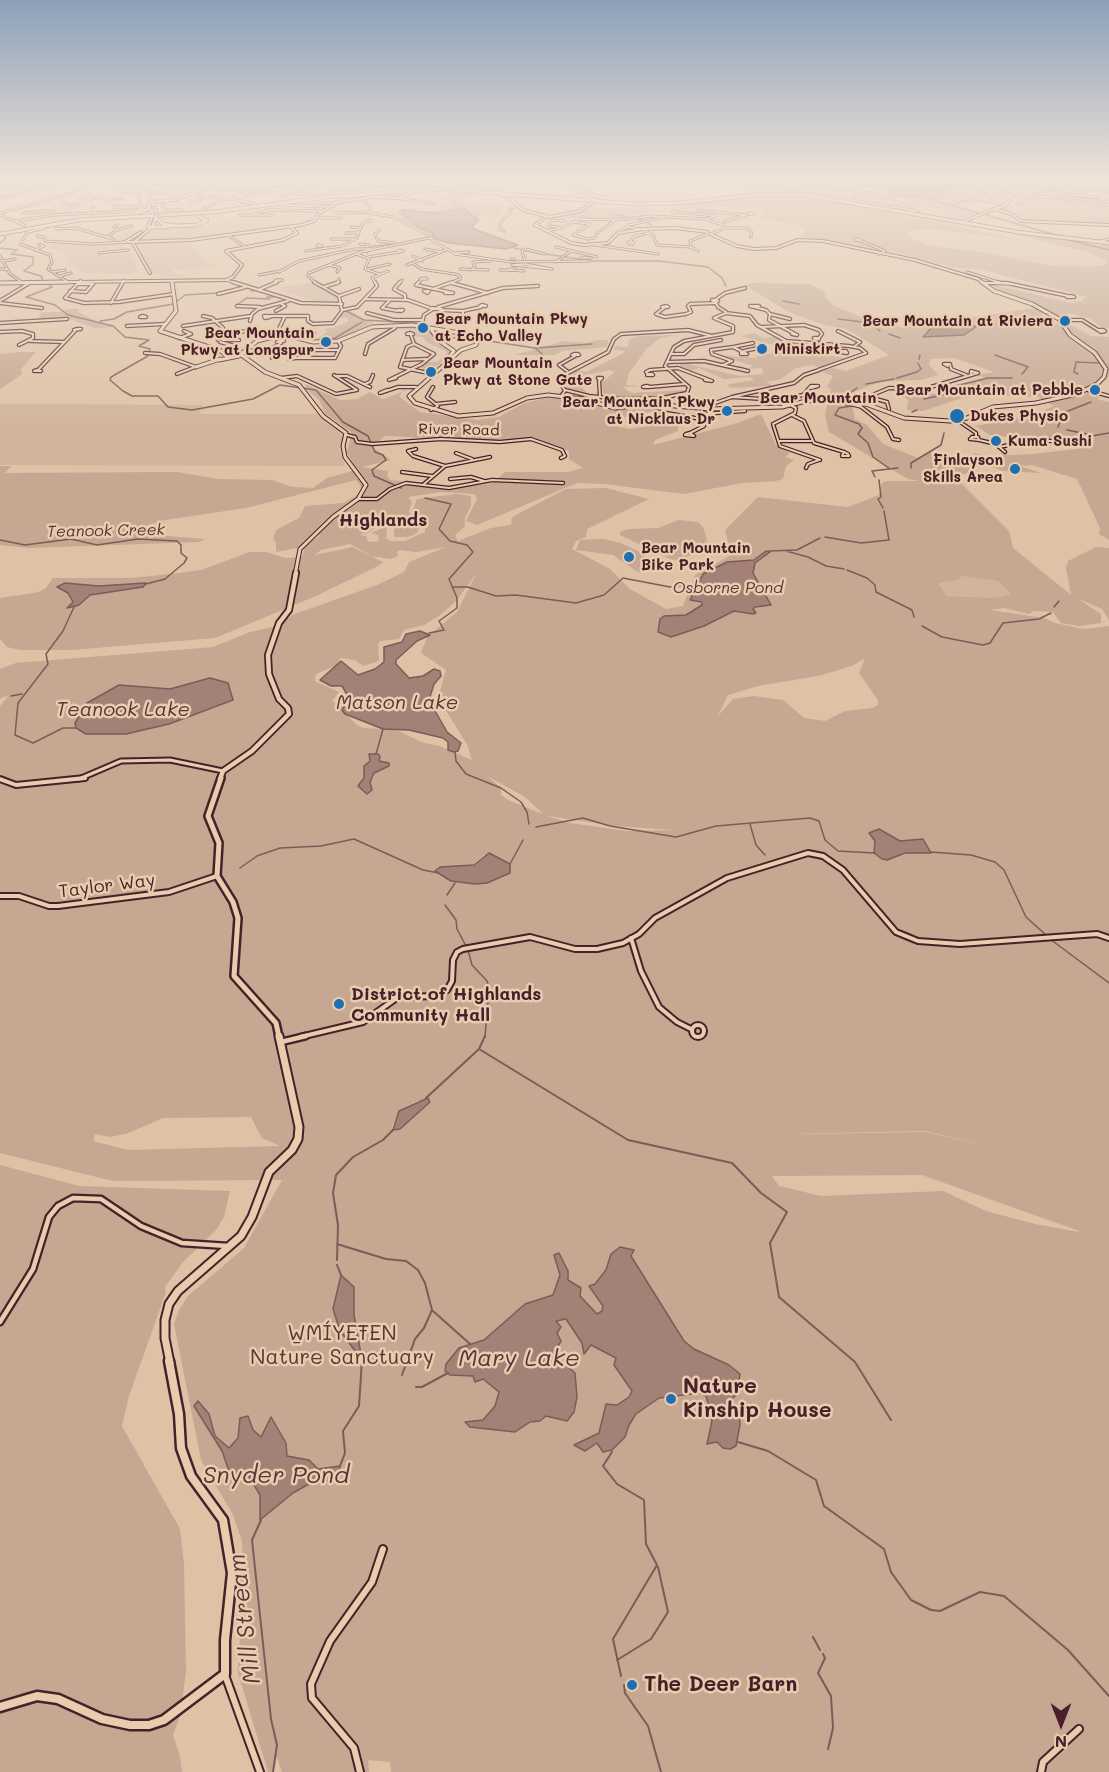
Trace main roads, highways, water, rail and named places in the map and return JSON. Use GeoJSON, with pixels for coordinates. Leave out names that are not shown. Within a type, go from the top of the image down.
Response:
{"type":"FeatureCollection","features":[{"type":"Feature","properties":{"kind":"main road"},"geometry":{"type":"LineString","coordinates":[[177,278],[226,280]]}},
{"type":"Feature","properties":{"kind":"water"},"geometry":{"type":"Polygon","coordinates":[[[941,324],[976,327],[964,335],[923,337],[931,328],[941,324]]]}},
{"type":"Feature","properties":{"kind":"water","name":"Osborne Pond"},"geometry":{"type":"Polygon","coordinates":[[[766,551],[770,552],[755,563],[753,573],[771,605],[755,607],[753,609],[756,613],[753,614],[734,611],[704,626],[671,637],[658,632],[660,619],[664,616],[686,615],[702,605],[702,602],[690,600],[703,574],[727,562],[754,560],[766,551]]]}},
{"type":"Feature","properties":{"kind":"water"},"geometry":{"type":"Polygon","coordinates":[[[65,583],[99,586],[146,583],[143,587],[90,595],[79,605],[67,608],[73,602],[68,593],[57,587],[65,583]]]}},
{"type":"Feature","properties":{"kind":"water","name":"Matson Lake"},"geometry":{"type":"Polygon","coordinates":[[[420,631],[430,635],[417,641],[396,660],[396,664],[409,678],[423,676],[434,669],[440,671],[441,676],[434,684],[429,700],[447,732],[461,743],[458,751],[448,750],[448,742],[443,738],[409,730],[383,729],[345,714],[342,710],[349,698],[342,686],[331,686],[320,680],[341,661],[358,675],[375,669],[384,662],[384,647],[402,642],[406,634],[420,631]]]}},
{"type":"Feature","properties":{"kind":"water","name":"Teanook Lake"},"geometry":{"type":"Polygon","coordinates":[[[210,678],[228,683],[233,700],[169,724],[126,734],[86,734],[76,728],[75,723],[87,703],[119,685],[170,689],[210,678]]]}},
{"type":"Feature","properties":{"kind":"water"},"geometry":{"type":"Polygon","coordinates":[[[369,754],[378,754],[379,761],[389,763],[389,766],[374,773],[370,782],[372,790],[367,794],[358,786],[364,778],[364,766],[370,761],[369,754]]]}},
{"type":"Feature","properties":{"kind":"water"},"geometry":{"type":"Polygon","coordinates":[[[879,829],[900,841],[923,839],[931,853],[905,853],[887,860],[882,859],[874,853],[875,841],[869,833],[879,829]]]}},
{"type":"Feature","properties":{"kind":"water"},"geometry":{"type":"Polygon","coordinates":[[[489,853],[510,864],[510,873],[487,883],[475,884],[451,881],[435,871],[440,867],[474,865],[489,853]]]}},
{"type":"Feature","properties":{"kind":"water"},"geometry":{"type":"Polygon","coordinates":[[[428,1098],[430,1102],[400,1129],[393,1130],[399,1111],[428,1098]]]}},
{"type":"Feature","properties":{"kind":"water","name":"Mary Lake"},"geometry":{"type":"Polygon","coordinates":[[[620,1247],[634,1250],[631,1256],[684,1341],[694,1349],[729,1365],[740,1374],[737,1394],[730,1401],[739,1410],[740,1425],[736,1446],[730,1449],[723,1448],[717,1442],[707,1444],[712,1421],[706,1396],[700,1393],[659,1398],[636,1414],[625,1437],[612,1450],[603,1452],[597,1443],[585,1451],[574,1445],[599,1433],[606,1404],[617,1405],[629,1397],[632,1391],[614,1365],[616,1358],[591,1345],[584,1354],[582,1343],[566,1319],[556,1321],[561,1327],[557,1333],[561,1341],[555,1351],[559,1359],[575,1373],[577,1397],[574,1412],[567,1421],[546,1416],[540,1421],[530,1422],[515,1432],[470,1427],[465,1422],[483,1420],[495,1406],[499,1392],[483,1379],[475,1382],[473,1376],[450,1375],[445,1371],[446,1364],[459,1348],[484,1340],[525,1304],[553,1295],[560,1275],[554,1255],[559,1253],[568,1271],[568,1280],[581,1288],[580,1296],[597,1314],[602,1311],[603,1306],[589,1286],[595,1284],[606,1270],[611,1254],[620,1247]]]}},
{"type":"Feature","properties":{"kind":"water"},"geometry":{"type":"Polygon","coordinates":[[[341,1275],[354,1287],[354,1315],[362,1360],[340,1331],[333,1309],[341,1275]]]}},
{"type":"Feature","properties":{"kind":"water","name":"Snyder Pond"},"geometry":{"type":"Polygon","coordinates":[[[198,1401],[209,1414],[215,1436],[229,1448],[238,1438],[240,1418],[248,1416],[253,1430],[261,1437],[271,1417],[286,1443],[287,1456],[309,1460],[318,1469],[340,1466],[340,1472],[332,1480],[307,1485],[293,1493],[260,1520],[260,1495],[248,1475],[230,1474],[222,1451],[194,1406],[198,1401]]]}},
{"type":"Feature","properties":{"kind":"waterway","name":"Mill Stream"},"geometry":{"type":"LineString","coordinates":[[33,264],[24,271],[41,276],[43,281]]}},
{"type":"Feature","properties":{"kind":"waterway"},"geometry":{"type":"LineString","coordinates":[[681,264],[708,267],[722,278],[726,286]]}},
{"type":"Feature","properties":{"kind":"waterway","name":"Mill Stream"},"geometry":{"type":"LineString","coordinates":[[47,283],[52,287],[26,297],[55,305],[68,315],[113,326],[125,337],[149,340],[139,346],[150,349],[148,356],[111,377],[110,380],[123,391],[132,396],[158,396],[168,407],[192,410],[253,399],[280,385],[316,390],[343,422],[368,436],[375,452],[383,455],[386,460],[372,470],[374,476],[401,488]]}},
{"type":"Feature","properties":{"kind":"waterway"},"geometry":{"type":"LineString","coordinates":[[251,291],[257,290]]}},
{"type":"Feature","properties":{"kind":"waterway"},"geometry":{"type":"LineString","coordinates":[[176,302],[185,295],[217,293]]}},
{"type":"Feature","properties":{"kind":"waterway"},"geometry":{"type":"LineString","coordinates":[[267,297],[274,297]]}},
{"type":"Feature","properties":{"kind":"waterway"},"geometry":{"type":"LineString","coordinates":[[238,304],[247,298]]}},
{"type":"Feature","properties":{"kind":"waterway"},"geometry":{"type":"LineString","coordinates":[[247,298],[270,299]]}},
{"type":"Feature","properties":{"kind":"waterway"},"geometry":{"type":"LineString","coordinates":[[783,301],[799,304]]}},
{"type":"Feature","properties":{"kind":"waterway"},"geometry":{"type":"LineString","coordinates":[[100,321],[114,319],[127,312],[173,304]]}},
{"type":"Feature","properties":{"kind":"waterway"},"geometry":{"type":"LineString","coordinates":[[346,311],[364,320],[416,323]]}},
{"type":"Feature","properties":{"kind":"waterway"},"geometry":{"type":"LineString","coordinates":[[838,319],[871,323],[880,331]]}},
{"type":"Feature","properties":{"kind":"waterway"},"geometry":{"type":"LineString","coordinates":[[325,340],[335,338],[362,322]]}},
{"type":"Feature","properties":{"kind":"waterway"},"geometry":{"type":"LineString","coordinates":[[1030,323],[1044,324]]}},
{"type":"Feature","properties":{"kind":"waterway"},"geometry":{"type":"LineString","coordinates":[[430,332],[433,336]]}},
{"type":"Feature","properties":{"kind":"waterway"},"geometry":{"type":"LineString","coordinates":[[889,334],[900,338]]}},
{"type":"Feature","properties":{"kind":"waterway"},"geometry":{"type":"LineString","coordinates":[[438,337],[474,339]]}},
{"type":"Feature","properties":{"kind":"waterway"},"geometry":{"type":"LineString","coordinates":[[482,340],[535,348]]}},
{"type":"Feature","properties":{"kind":"waterway"},"geometry":{"type":"LineString","coordinates":[[535,348],[592,344]]}},
{"type":"Feature","properties":{"kind":"waterway"},"geometry":{"type":"LineString","coordinates":[[535,348],[542,354],[541,362],[547,370]]}},
{"type":"Feature","properties":{"kind":"waterway"},"geometry":{"type":"LineString","coordinates":[[919,359],[920,355]]}},
{"type":"Feature","properties":{"kind":"waterway"},"geometry":{"type":"LineString","coordinates":[[995,355],[1028,367],[1022,374]]}},
{"type":"Feature","properties":{"kind":"waterway"},"geometry":{"type":"LineString","coordinates":[[1078,374],[1074,372],[1076,362],[1099,363]]}},
{"type":"Feature","properties":{"kind":"waterway"},"geometry":{"type":"LineString","coordinates":[[897,378],[917,372],[921,369],[918,363]]}},
{"type":"Feature","properties":{"kind":"waterway"},"geometry":{"type":"LineString","coordinates":[[924,399],[943,395],[956,386],[988,378],[1012,378]]}},
{"type":"Feature","properties":{"kind":"waterway"},"geometry":{"type":"LineString","coordinates":[[866,384],[894,379]]}},
{"type":"Feature","properties":{"kind":"waterway"},"geometry":{"type":"LineString","coordinates":[[853,401],[847,395],[857,388]]}},
{"type":"Feature","properties":{"kind":"waterway"},"geometry":{"type":"LineString","coordinates":[[1058,427],[1063,413],[1091,402]]}},
{"type":"Feature","properties":{"kind":"waterway"},"geometry":{"type":"LineString","coordinates":[[852,406],[839,408],[835,415],[859,424],[862,428],[858,434],[868,443],[873,457],[890,469]]}},
{"type":"Feature","properties":{"kind":"waterway"},"geometry":{"type":"LineString","coordinates":[[912,412],[917,410]]}},
{"type":"Feature","properties":{"kind":"waterway"},"geometry":{"type":"LineString","coordinates":[[1067,430],[1087,434]]}},
{"type":"Feature","properties":{"kind":"waterway"},"geometry":{"type":"LineString","coordinates":[[911,468],[911,463],[941,445],[944,433]]}},
{"type":"Feature","properties":{"kind":"waterway"},"geometry":{"type":"LineString","coordinates":[[1092,436],[1109,433]]}},
{"type":"Feature","properties":{"kind":"waterway"},"geometry":{"type":"LineString","coordinates":[[890,469],[898,468]]}},
{"type":"Feature","properties":{"kind":"waterway"},"geometry":{"type":"LineString","coordinates":[[875,477],[872,471],[890,469]]}},
{"type":"Feature","properties":{"kind":"waterway"},"geometry":{"type":"LineString","coordinates":[[879,480],[881,497],[878,499],[883,508]]}},
{"type":"Feature","properties":{"kind":"waterway","name":"Mill Stream"},"geometry":{"type":"LineString","coordinates":[[425,498],[451,504],[439,529],[450,541],[467,545],[473,552],[449,579],[457,598],[457,608],[439,621],[444,630],[429,633]]}},
{"type":"Feature","properties":{"kind":"waterway"},"geometry":{"type":"LineString","coordinates":[[825,537],[861,543],[889,540],[884,511]]}},
{"type":"Feature","properties":{"kind":"waterway"},"geometry":{"type":"LineString","coordinates":[[769,551],[797,550],[820,538]]}},
{"type":"Feature","properties":{"kind":"waterway","name":"Teanook Creek"},"geometry":{"type":"LineString","coordinates":[[0,540],[25,545],[71,539],[97,545],[138,539],[177,541],[181,545],[181,553],[187,558],[184,563],[165,579],[146,584]]}},
{"type":"Feature","properties":{"kind":"waterway"},"geometry":{"type":"LineString","coordinates":[[786,551],[808,557],[826,566],[844,569]]}},
{"type":"Feature","properties":{"kind":"waterway"},"geometry":{"type":"LineString","coordinates":[[847,570],[867,578],[875,585],[876,592],[912,610],[914,617]]}},
{"type":"Feature","properties":{"kind":"waterway"},"geometry":{"type":"LineString","coordinates":[[453,587],[468,587],[496,596],[516,595],[576,603],[604,595],[623,578],[670,587],[698,583]]}},
{"type":"Feature","properties":{"kind":"waterway"},"geometry":{"type":"LineString","coordinates":[[1054,607],[1059,601]]}},
{"type":"Feature","properties":{"kind":"waterway","name":"Teanook Creek"},"geometry":{"type":"LineString","coordinates":[[74,607],[63,631],[46,654],[48,664],[18,703],[15,735],[33,743],[63,728],[76,728]]}},
{"type":"Feature","properties":{"kind":"waterway"},"geometry":{"type":"LineString","coordinates":[[922,626],[942,637],[983,645],[990,643],[1003,623],[1039,619],[1051,613]]}},
{"type":"Feature","properties":{"kind":"waterway"},"geometry":{"type":"LineString","coordinates":[[11,696],[22,694]]}},
{"type":"Feature","properties":{"kind":"waterway"},"geometry":{"type":"LineString","coordinates":[[376,754],[383,729]]}},
{"type":"Feature","properties":{"kind":"waterway","name":"Mill Stream"},"geometry":{"type":"LineString","coordinates":[[455,752],[456,761],[466,774],[501,788],[521,802],[527,812],[529,824]]}},
{"type":"Feature","properties":{"kind":"waterway"},"geometry":{"type":"LineString","coordinates":[[536,827],[583,818],[610,826],[676,837],[716,826],[810,818],[819,821],[825,840],[838,851],[874,853]]}},
{"type":"Feature","properties":{"kind":"waterway"},"geometry":{"type":"LineString","coordinates":[[750,824],[756,845],[765,855]]}},
{"type":"Feature","properties":{"kind":"waterway"},"geometry":{"type":"LineString","coordinates":[[240,868],[257,856],[280,848],[321,846],[354,839],[423,870],[439,873]]}},
{"type":"Feature","properties":{"kind":"waterway","name":"Mill Stream"},"geometry":{"type":"LineString","coordinates":[[510,864],[523,840]]}},
{"type":"Feature","properties":{"kind":"waterway"},"geometry":{"type":"LineString","coordinates":[[931,852],[971,855],[995,862],[1004,870],[1026,917],[1046,935]]}},
{"type":"Feature","properties":{"kind":"waterway","name":"Mill Stream"},"geometry":{"type":"LineString","coordinates":[[447,895],[455,883]]}},
{"type":"Feature","properties":{"kind":"waterway","name":"Mill Stream"},"geometry":{"type":"LineString","coordinates":[[445,905],[456,920],[457,929],[466,946]]}},
{"type":"Feature","properties":{"kind":"waterway"},"geometry":{"type":"LineString","coordinates":[[1050,939],[1109,983]]}},
{"type":"Feature","properties":{"kind":"waterway","name":"Mill Stream"},"geometry":{"type":"LineString","coordinates":[[468,950],[472,965],[487,981],[489,988],[485,1037]]}},
{"type":"Feature","properties":{"kind":"waterway","name":"Mill Stream"},"geometry":{"type":"LineString","coordinates":[[479,1049],[485,1036]]}},
{"type":"Feature","properties":{"kind":"waterway","name":"Mill Stream"},"geometry":{"type":"LineString","coordinates":[[426,1098],[479,1049]]}},
{"type":"Feature","properties":{"kind":"waterway"},"geometry":{"type":"LineString","coordinates":[[479,1049],[628,1140],[732,1163],[761,1193],[787,1212],[770,1243],[779,1297],[855,1362],[891,1420]]}},
{"type":"Feature","properties":{"kind":"waterway","name":"Mill Stream"},"geometry":{"type":"LineString","coordinates":[[337,1244],[338,1225],[333,1193],[336,1175],[353,1157],[383,1140],[393,1130]]}},
{"type":"Feature","properties":{"kind":"waterway","name":"Mill Stream"},"geometry":{"type":"LineString","coordinates":[[337,1244],[337,1260]]}},
{"type":"Feature","properties":{"kind":"waterway"},"geometry":{"type":"LineString","coordinates":[[337,1244],[386,1259],[406,1261],[418,1270],[425,1283],[432,1310],[424,1328],[415,1339],[402,1375]]}},
{"type":"Feature","properties":{"kind":"waterway","name":"Mill Stream"},"geometry":{"type":"LineString","coordinates":[[337,1265],[341,1275]]}},
{"type":"Feature","properties":{"kind":"waterway"},"geometry":{"type":"LineString","coordinates":[[433,1311],[470,1344]]}},
{"type":"Feature","properties":{"kind":"waterway","name":"Mill Stream"},"geometry":{"type":"LineString","coordinates":[[340,1466],[345,1453],[343,1431],[359,1406],[362,1360]]}},
{"type":"Feature","properties":{"kind":"waterway"},"geometry":{"type":"LineString","coordinates":[[416,1387],[422,1387],[448,1373]]}},
{"type":"Feature","properties":{"kind":"waterway"},"geometry":{"type":"LineString","coordinates":[[738,1442],[768,1451],[816,1480],[824,1506],[884,1549],[891,1572],[911,1600],[931,1610],[940,1611],[980,1592],[1004,1596],[1068,1650],[1109,1696]]}},
{"type":"Feature","properties":{"kind":"waterway"},"geometry":{"type":"LineString","coordinates":[[612,1452],[603,1466],[617,1484],[644,1500],[646,1544],[657,1565],[613,1639],[617,1660]]}},
{"type":"Feature","properties":{"kind":"waterway","name":"Mill Stream"},"geometry":{"type":"LineString","coordinates":[[261,1520],[252,1540],[271,1719],[277,1745],[273,1772]]}},
{"type":"Feature","properties":{"kind":"waterway"},"geometry":{"type":"LineString","coordinates":[[617,1660],[651,1639],[668,1612],[658,1567]]}},
{"type":"Feature","properties":{"kind":"waterway"},"geometry":{"type":"LineString","coordinates":[[813,1637],[820,1650]]}},
{"type":"Feature","properties":{"kind":"waterway"},"geometry":{"type":"LineString","coordinates":[[823,1654],[825,1658],[818,1673],[831,1696],[833,1728],[828,1749]]}},
{"type":"Feature","properties":{"kind":"waterway"},"geometry":{"type":"LineString","coordinates":[[617,1660],[621,1676]]}},
{"type":"Feature","properties":{"kind":"waterway"},"geometry":{"type":"LineString","coordinates":[[624,1685],[625,1693],[648,1726],[661,1772]]}},
{"type":"Feature","properties":{"kind":"place","name":"Bear Mountain at Riviera"},"geometry":{"type":"Point","coordinates":[1065,321]}},
{"type":"Feature","properties":{"kind":"place","name":"Bear Mountain Pkwy at Echo Valley"},"geometry":{"type":"Point","coordinates":[423,328]}},
{"type":"Feature","properties":{"kind":"place","name":"Bear Mountain Pkwy at Longspur"},"geometry":{"type":"Point","coordinates":[326,342]}},
{"type":"Feature","properties":{"kind":"place","name":"Miniskirt"},"geometry":{"type":"Point","coordinates":[762,349]}},
{"type":"Feature","properties":{"kind":"place","name":"Bear Mountain Pkwy at Stone Gate"},"geometry":{"type":"Point","coordinates":[431,372]}},
{"type":"Feature","properties":{"kind":"place","name":"Bear Mountain at Pebble"},"geometry":{"type":"Point","coordinates":[1095,390]}},
{"type":"Feature","properties":{"kind":"place","name":"Bear Mountain Pkwy at Nicklaus Dr"},"geometry":{"type":"Point","coordinates":[727,411]}},
{"type":"Feature","properties":{"kind":"place","name":"Dukes Physio"},"geometry":{"type":"Point","coordinates":[957,416]}},
{"type":"Feature","properties":{"kind":"place","name":"Kuma Sushi"},"geometry":{"type":"Point","coordinates":[996,441]}},
{"type":"Feature","properties":{"kind":"place","name":"Finlayson Skills Area"},"geometry":{"type":"Point","coordinates":[1015,469]}},
{"type":"Feature","properties":{"kind":"place","name":"Bear Mountain Bike Park"},"geometry":{"type":"Point","coordinates":[629,557]}},
{"type":"Feature","properties":{"kind":"place","name":"District of Highlands Community Hall"},"geometry":{"type":"Point","coordinates":[339,1004]}},
{"type":"Feature","properties":{"kind":"place","name":"Nature Kinship House"},"geometry":{"type":"Point","coordinates":[671,1399]}},
{"type":"Feature","properties":{"kind":"place","name":"The Deer Barn"},"geometry":{"type":"Point","coordinates":[632,1685]}},
{"type":"Feature","properties":{"kind":"district","name":"Bear Mountain"},"geometry":{"type":"Point","coordinates":[818,398]}},
{"type":"Feature","properties":{"kind":"district","name":"Highlands"},"geometry":{"type":"Point","coordinates":[383,520]}},
{"type":"Feature","properties":{"kind":"park label","name":"W̱MÍYEŦEN Nature Sanctuary"},"geometry":{"type":"Point","coordinates":[342,1346]}}]}
